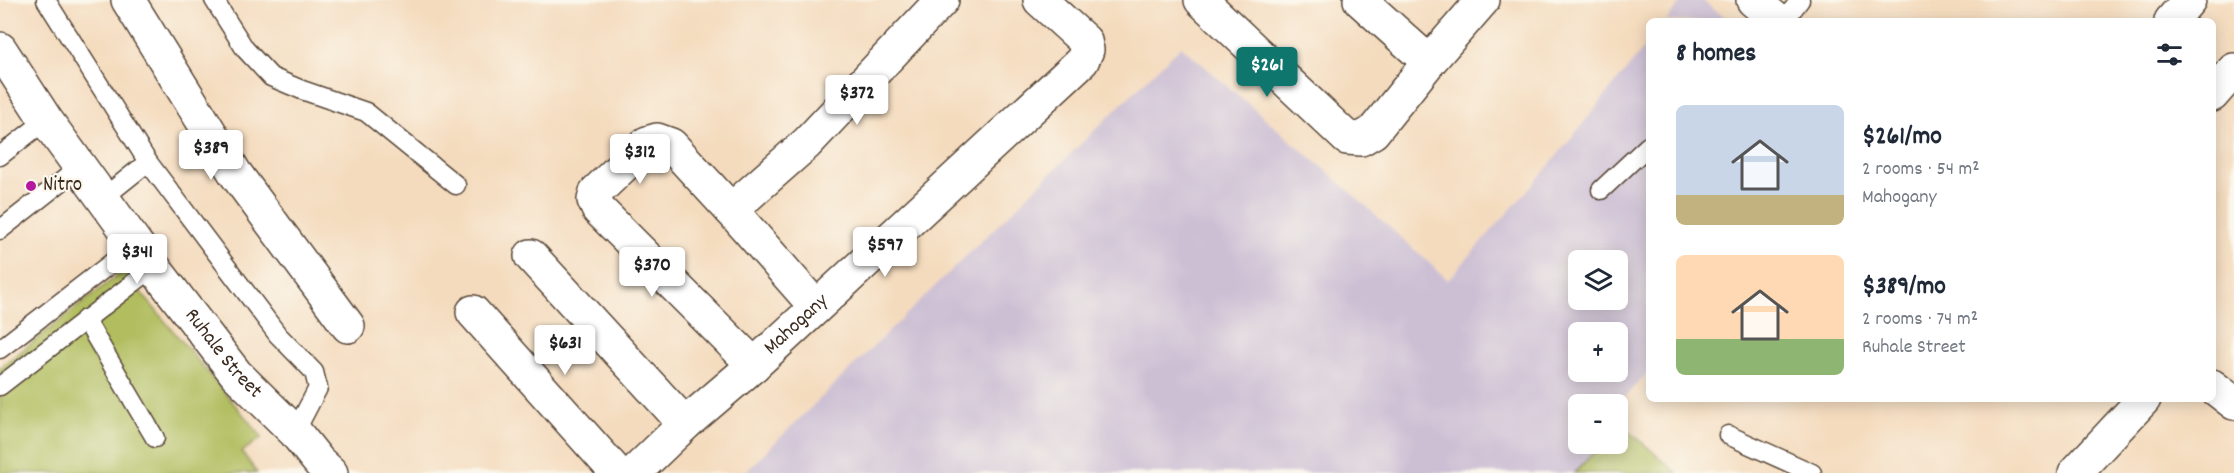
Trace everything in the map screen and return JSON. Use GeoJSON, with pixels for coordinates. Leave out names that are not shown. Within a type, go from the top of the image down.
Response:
{"type":"FeatureCollection","features":[{"type":"Feature","properties":{"kind":"street"},"geometry":{"type":"LineString","coordinates":[[128,0],[236,173],[348,326]]}},
{"type":"Feature","properties":{"kind":"street"},"geometry":{"type":"LineString","coordinates":[[731,210],[807,143],[942,0]]}},
{"type":"Feature","properties":{"kind":"street","name":"Mahogany"},"geometry":{"type":"LineString","coordinates":[[634,473],[1083,61],[1087,50],[1085,41],[1040,0]]}},
{"type":"Feature","properties":{"kind":"street"},"geometry":{"type":"LineString","coordinates":[[1201,0],[1347,138],[1361,140],[1373,132],[1483,0]]}},
{"type":"Feature","properties":{"kind":"street"},"geometry":{"type":"LineString","coordinates":[[1360,0],[1429,62]]}},
{"type":"Feature","properties":{"kind":"street"},"geometry":{"type":"LineString","coordinates":[[1753,0],[1774,18]]}},
{"type":"Feature","properties":{"kind":"street"},"geometry":{"type":"LineString","coordinates":[[2174,18],[2189,0]]}},
{"type":"Feature","properties":{"kind":"street","name":"Ruhale Street"},"geometry":{"type":"LineString","coordinates":[[0,49],[80,167],[237,374],[295,432],[331,473]]}},
{"type":"Feature","properties":{"kind":"street"},"geometry":{"type":"LineString","coordinates":[[2216,90],[2234,70]]}},
{"type":"Feature","properties":{"kind":"street"},"geometry":{"type":"LineString","coordinates":[[754,364],[598,209],[594,200],[596,192],[647,143],[657,140],[671,145],[816,308]]}},
{"type":"Feature","properties":{"kind":"street"},"geometry":{"type":"LineString","coordinates":[[531,256],[685,424]]}},
{"type":"Feature","properties":{"kind":"street"},"geometry":{"type":"LineString","coordinates":[[473,312],[617,473]]}},
{"type":"Feature","properties":{"kind":"street"},"geometry":{"type":"LineString","coordinates":[[2216,389],[2234,403]]}},
{"type":"Feature","properties":{"kind":"street"},"geometry":{"type":"LineString","coordinates":[[2075,473],[2141,402]]}},
{"type":"Feature","properties":{"kind":"lane"},"geometry":{"type":"LineString","coordinates":[[46,0],[148,162],[278,335],[314,372],[318,388],[295,432]]}},
{"type":"Feature","properties":{"kind":"lane"},"geometry":{"type":"LineString","coordinates":[[214,0],[245,49],[271,77],[366,112],[456,185]]}},
{"type":"Feature","properties":{"kind":"lane"},"geometry":{"type":"LineString","coordinates":[[1786,18],[1800,0]]}},
{"type":"Feature","properties":{"kind":"lane"},"geometry":{"type":"LineString","coordinates":[[0,156],[46,120]]}},
{"type":"Feature","properties":{"kind":"lane"},"geometry":{"type":"LineString","coordinates":[[1601,190],[1646,148]]}},
{"type":"Feature","properties":{"kind":"lane"},"geometry":{"type":"LineString","coordinates":[[103,198],[148,162]]}},
{"type":"Feature","properties":{"kind":"lane"},"geometry":{"type":"LineString","coordinates":[[0,230],[80,167]]}},
{"type":"Feature","properties":{"kind":"lane"},"geometry":{"type":"LineString","coordinates":[[0,386],[85,319],[145,255]]}},
{"type":"Feature","properties":{"kind":"lane"},"geometry":{"type":"LineString","coordinates":[[0,349],[145,255]]}},
{"type":"Feature","properties":{"kind":"lane"},"geometry":{"type":"LineString","coordinates":[[85,319],[155,438]]}},
{"type":"Feature","properties":{"kind":"lane"},"geometry":{"type":"LineString","coordinates":[[1728,435],[1812,473]]}},
{"type":"Feature","properties":{"kind":"shaded area"},"geometry":{"type":"Polygon","coordinates":[[[1683,0],[1701,0],[1727,18],[1668,18],[1683,0]]]}},
{"type":"Feature","properties":{"kind":"shaded area"},"geometry":{"type":"Polygon","coordinates":[[[1646,45],[1646,374],[1627,394],[1568,394],[1568,454],[1592,454],[1574,473],[744,473],[1181,46],[1346,188],[1448,280],[1543,173],[1646,45]]]}},
{"type":"Feature","properties":{"kind":"green space"},"geometry":{"type":"Polygon","coordinates":[[[123,271],[262,437],[242,452],[257,473],[0,473],[0,368],[123,271]]]}},
{"type":"Feature","properties":{"kind":"green space"},"geometry":{"type":"Polygon","coordinates":[[[1628,430],[1677,473],[1574,473],[1592,454],[1628,454],[1628,430]]]}},
{"type":"Feature","properties":{"kind":"place","name":"Nitro"},"geometry":{"type":"Point","coordinates":[31,186]}}]}
